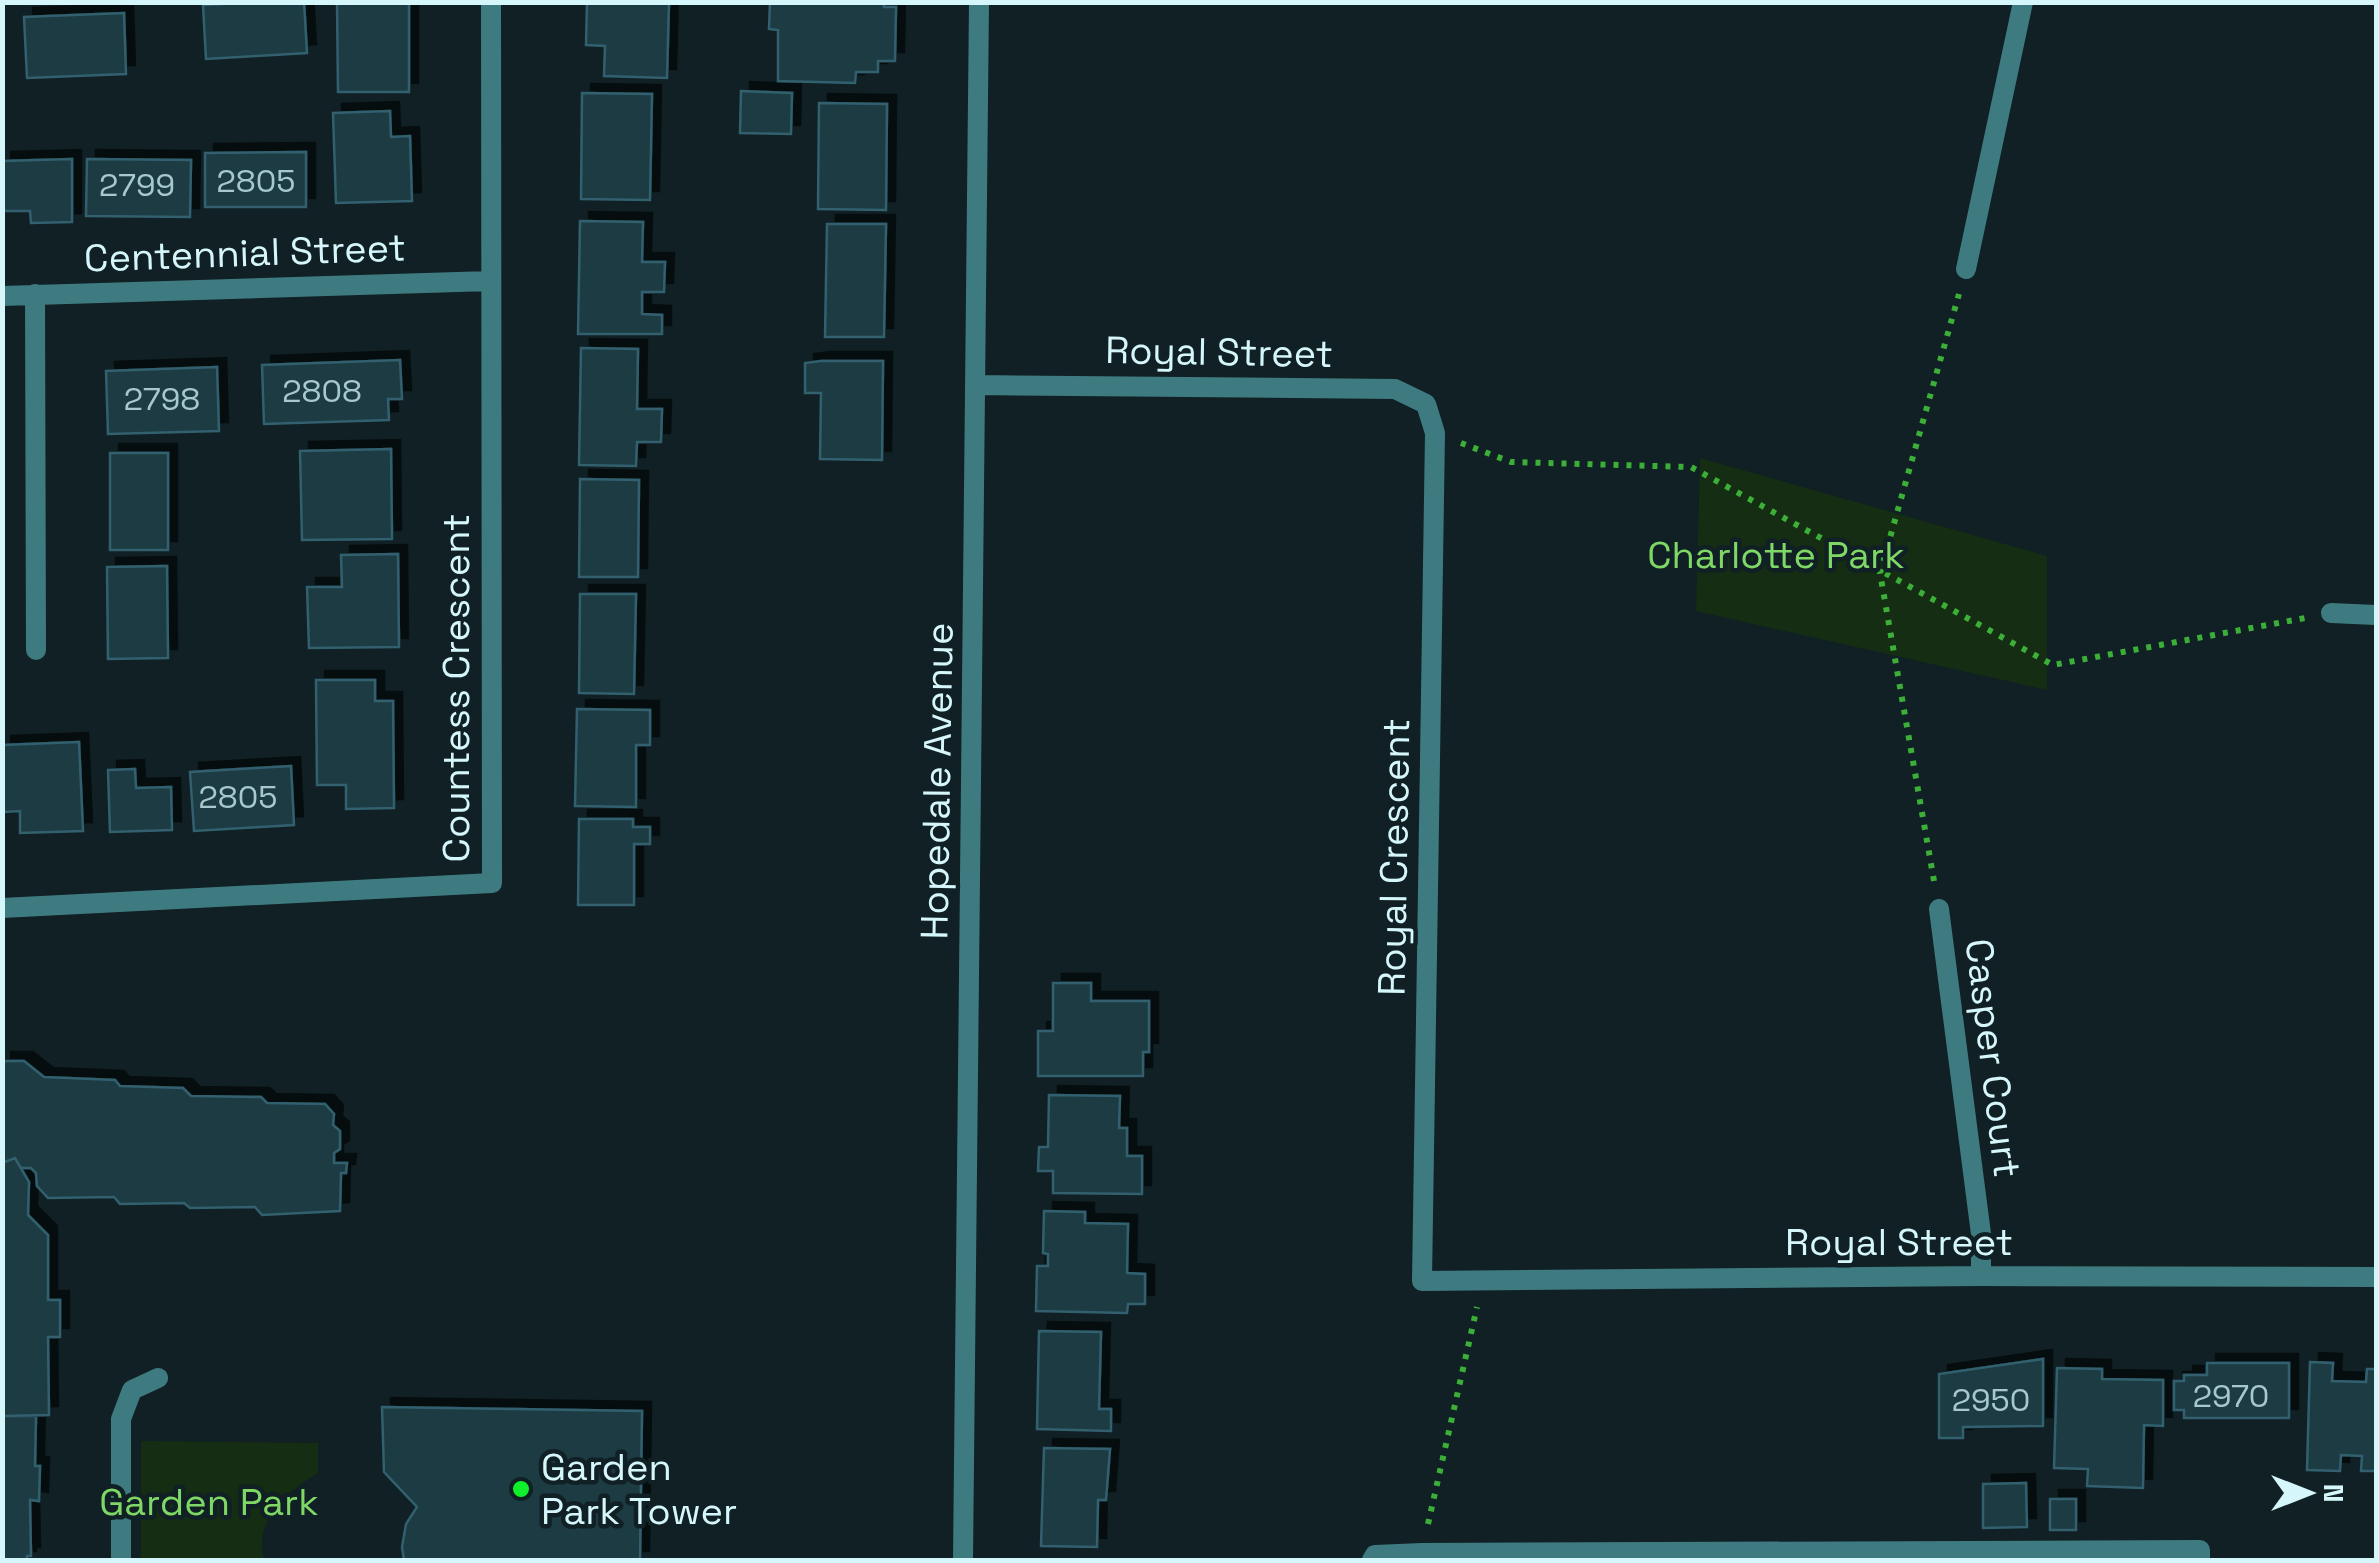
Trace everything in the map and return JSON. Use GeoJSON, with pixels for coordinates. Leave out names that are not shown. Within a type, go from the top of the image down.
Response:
{"type":"FeatureCollection","features":[{"type":"Feature","properties":{"kind":"street","name":"Countess Crescent"},"geometry":{"type":"LineString","coordinates":[[2,908],[492,882],[491,2]]}},
{"type":"Feature","properties":{"kind":"street","name":"Hopedale Avenue"},"geometry":{"type":"LineString","coordinates":[[963,1560],[979,2]]}},
{"type":"Feature","properties":{"kind":"street"},"geometry":{"type":"LineString","coordinates":[[1966,268],[2023,2]]}},
{"type":"Feature","properties":{"kind":"street","name":"Centennial Street"},"geometry":{"type":"LineString","coordinates":[[2,296],[490,280]]}},
{"type":"Feature","properties":{"kind":"street"},"geometry":{"type":"LineString","coordinates":[[35,294],[36,650]]}},
{"type":"Feature","properties":{"kind":"street","name":"Royal Street"},"geometry":{"type":"LineString","coordinates":[[976,386],[1395,389],[1426,404],[1435,433]]}},
{"type":"Feature","properties":{"kind":"street","name":"Royal Crescent"},"geometry":{"type":"LineString","coordinates":[[1422,1281],[1435,433]]}},
{"type":"Feature","properties":{"kind":"street"},"geometry":{"type":"LineString","coordinates":[[2331,614],[2376,615]]}},
{"type":"Feature","properties":{"kind":"street","name":"Casper Court"},"geometry":{"type":"LineString","coordinates":[[1938,909],[1980,1234],[1981,1276]]}},
{"type":"Feature","properties":{"kind":"street","name":"Royal Street"},"geometry":{"type":"LineString","coordinates":[[1422,1281],[2376,1277]]}},
{"type":"Feature","properties":{"kind":"street"},"geometry":{"type":"LineString","coordinates":[[121,1560],[121,1419],[132,1390],[158,1378]]}},
{"type":"Feature","properties":{"kind":"street"},"geometry":{"type":"LineString","coordinates":[[1372,1560],[1375,1555],[1422,1554],[2200,1550],[2200,1560]]}},
{"type":"Feature","properties":{"kind":"path"},"geometry":{"type":"LineString","coordinates":[[1938,909],[1880,573],[1966,268]]}},
{"type":"Feature","properties":{"kind":"path"},"geometry":{"type":"LineString","coordinates":[[1435,433],[1511,462],[1690,467],[2053,665],[2331,614]]}},
{"type":"Feature","properties":{"kind":"path"},"geometry":{"type":"LineString","coordinates":[[1422,1554],[1483,1281]]}},
{"type":"Feature","properties":{"kind":"green space","name":"Charlotte Park"},"geometry":{"type":"Polygon","coordinates":[[[1700,458],[2047,556],[2047,690],[1696,611],[1700,458]]]}},
{"type":"Feature","properties":{"kind":"green space","name":"Garden Park"},"geometry":{"type":"Polygon","coordinates":[[[141,1441],[318,1443],[318,1473],[284,1498],[268,1520],[263,1532],[264,1560],[141,1560],[141,1441]]]}},
{"type":"Feature","properties":{"kind":"building"},"geometry":{"type":"Polygon","coordinates":[[[304,2],[307,53],[206,59],[203,5],[304,2]]]}},
{"type":"Feature","properties":{"kind":"building"},"geometry":{"type":"Polygon","coordinates":[[[337,2],[409,2],[409,92],[338,92],[337,2]]]}},
{"type":"Feature","properties":{"kind":"building"},"geometry":{"type":"Polygon","coordinates":[[[587,2],[669,2],[667,78],[604,76],[605,46],[586,45],[587,2]]]}},
{"type":"Feature","properties":{"kind":"building"},"geometry":{"type":"Polygon","coordinates":[[[770,2],[884,2],[884,7],[896,7],[895,61],[878,61],[878,72],[856,72],[855,83],[778,81],[778,30],[769,29],[770,2]]]}},
{"type":"Feature","properties":{"kind":"building"},"geometry":{"type":"Polygon","coordinates":[[[124,13],[126,74],[27,78],[24,17],[124,13]]]}},
{"type":"Feature","properties":{"kind":"building"},"geometry":{"type":"Polygon","coordinates":[[[741,91],[792,93],[791,134],[740,133],[741,91]]]}},
{"type":"Feature","properties":{"kind":"building"},"geometry":{"type":"Polygon","coordinates":[[[582,93],[652,94],[650,200],[581,199],[582,93]]]}},
{"type":"Feature","properties":{"kind":"building"},"geometry":{"type":"Polygon","coordinates":[[[819,103],[887,104],[886,210],[818,209],[819,103]]]}},
{"type":"Feature","properties":{"kind":"building"},"geometry":{"type":"Polygon","coordinates":[[[390,111],[391,137],[410,136],[412,201],[336,203],[333,113],[390,111]]]}},
{"type":"Feature","properties":{"kind":"building"},"geometry":{"type":"Polygon","coordinates":[[[306,152],[306,207],[205,207],[205,153],[306,152]]]}},
{"type":"Feature","properties":{"kind":"building"},"geometry":{"type":"Polygon","coordinates":[[[72,159],[72,222],[31,223],[30,211],[2,211],[2,161],[72,159]]]}},
{"type":"Feature","properties":{"kind":"building"},"geometry":{"type":"Polygon","coordinates":[[[87,159],[191,160],[190,217],[86,216],[87,159]]]}},
{"type":"Feature","properties":{"kind":"building"},"geometry":{"type":"Polygon","coordinates":[[[580,221],[643,222],[642,262],[665,262],[664,292],[642,292],[642,314],[662,315],[662,334],[578,334],[580,221]]]}},
{"type":"Feature","properties":{"kind":"building"},"geometry":{"type":"Polygon","coordinates":[[[827,224],[886,224],[884,337],[825,337],[827,224]]]}},
{"type":"Feature","properties":{"kind":"building"},"geometry":{"type":"Polygon","coordinates":[[[581,348],[638,349],[637,409],[662,409],[661,442],[637,442],[636,466],[579,465],[581,348]]]}},
{"type":"Feature","properties":{"kind":"building"},"geometry":{"type":"Polygon","coordinates":[[[400,360],[402,399],[388,399],[389,420],[264,424],[262,365],[400,360]]]}},
{"type":"Feature","properties":{"kind":"building"},"geometry":{"type":"Polygon","coordinates":[[[883,361],[882,460],[820,459],[821,393],[805,393],[805,363],[883,361]]]}},
{"type":"Feature","properties":{"kind":"building"},"geometry":{"type":"Polygon","coordinates":[[[217,367],[219,431],[108,434],[106,371],[217,367]]]}},
{"type":"Feature","properties":{"kind":"building"},"geometry":{"type":"Polygon","coordinates":[[[391,449],[392,539],[302,540],[300,451],[391,449]]]}},
{"type":"Feature","properties":{"kind":"building"},"geometry":{"type":"Polygon","coordinates":[[[110,453],[168,453],[168,550],[110,550],[110,453]]]}},
{"type":"Feature","properties":{"kind":"building"},"geometry":{"type":"Polygon","coordinates":[[[580,479],[639,480],[638,577],[579,577],[580,479]]]}},
{"type":"Feature","properties":{"kind":"building"},"geometry":{"type":"Polygon","coordinates":[[[398,554],[399,647],[309,648],[307,587],[342,587],[341,555],[398,554]]]}},
{"type":"Feature","properties":{"kind":"building"},"geometry":{"type":"Polygon","coordinates":[[[167,566],[168,658],[108,659],[107,567],[167,566]]]}},
{"type":"Feature","properties":{"kind":"building"},"geometry":{"type":"Polygon","coordinates":[[[580,594],[636,594],[634,694],[579,693],[580,594]]]}},
{"type":"Feature","properties":{"kind":"building"},"geometry":{"type":"Polygon","coordinates":[[[316,680],[375,680],[375,701],[393,701],[394,808],[346,809],[346,785],[317,785],[316,680]]]}},
{"type":"Feature","properties":{"kind":"building"},"geometry":{"type":"Polygon","coordinates":[[[577,709],[650,710],[650,745],[636,745],[636,807],[575,806],[577,709]]]}},
{"type":"Feature","properties":{"kind":"building"},"geometry":{"type":"Polygon","coordinates":[[[79,742],[83,831],[20,833],[20,811],[4,812],[2,745],[79,742]]]}},
{"type":"Feature","properties":{"kind":"building"},"geometry":{"type":"Polygon","coordinates":[[[291,766],[294,825],[194,831],[190,772],[291,766]]]}},
{"type":"Feature","properties":{"kind":"building"},"geometry":{"type":"Polygon","coordinates":[[[135,769],[136,788],[171,787],[172,830],[110,832],[108,770],[135,769]]]}},
{"type":"Feature","properties":{"kind":"building"},"geometry":{"type":"Polygon","coordinates":[[[579,819],[633,819],[633,827],[650,827],[650,844],[634,844],[634,905],[578,905],[579,819]]]}},
{"type":"Feature","properties":{"kind":"building"},"geometry":{"type":"Polygon","coordinates":[[[1053,983],[1091,983],[1091,1001],[1149,1001],[1149,1052],[1143,1052],[1143,1076],[1038,1076],[1038,1031],[1053,1031],[1053,983]]]}},
{"type":"Feature","properties":{"kind":"building"},"geometry":{"type":"Polygon","coordinates":[[[2,1061],[24,1061],[44,1077],[183,1088],[191,1096],[261,1097],[267,1103],[325,1104],[334,1114],[333,1125],[340,1131],[340,1149],[334,1153],[334,1163],[347,1163],[346,1173],[341,1173],[340,1211],[262,1215],[255,1207],[120,1204],[114,1197],[48,1198],[37,1186],[36,1173],[31,1168],[21,1168],[15,1158],[2,1163],[2,1061]]]}},
{"type":"Feature","properties":{"kind":"building"},"geometry":{"type":"Polygon","coordinates":[[[1049,1095],[1120,1096],[1119,1128],[1127,1128],[1127,1156],[1142,1156],[1142,1194],[1053,1193],[1053,1171],[1038,1171],[1039,1147],[1048,1147],[1049,1095]]]}},
{"type":"Feature","properties":{"kind":"building"},"geometry":{"type":"Polygon","coordinates":[[[15,1158],[29,1182],[28,1215],[48,1235],[48,1300],[60,1300],[60,1337],[48,1337],[49,1415],[2,1416],[2,1163],[15,1158]]]}},
{"type":"Feature","properties":{"kind":"building"},"geometry":{"type":"Polygon","coordinates":[[[1044,1211],[1085,1212],[1085,1223],[1128,1224],[1127,1273],[1145,1274],[1145,1304],[1128,1304],[1127,1313],[1036,1311],[1037,1266],[1048,1266],[1048,1254],[1043,1253],[1044,1211]]]}},
{"type":"Feature","properties":{"kind":"building"},"geometry":{"type":"Polygon","coordinates":[[[1039,1331],[1101,1332],[1099,1409],[1111,1409],[1111,1431],[1037,1429],[1039,1331]]]}},
{"type":"Feature","properties":{"kind":"building"},"geometry":{"type":"Polygon","coordinates":[[[2043,1359],[2043,1426],[1963,1427],[1963,1438],[1939,1438],[1939,1374],[2043,1359]]]}},
{"type":"Feature","properties":{"kind":"building"},"geometry":{"type":"Polygon","coordinates":[[[2310,1362],[2333,1363],[2332,1381],[2366,1382],[2367,1369],[2376,1369],[2376,1471],[2361,1471],[2362,1456],[2341,1455],[2340,1471],[2307,1470],[2310,1362]]]}},
{"type":"Feature","properties":{"kind":"building"},"geometry":{"type":"Polygon","coordinates":[[[2207,1363],[2289,1363],[2289,1418],[2184,1418],[2184,1410],[2174,1410],[2174,1381],[2184,1381],[2184,1375],[2207,1375],[2207,1363]]]}},
{"type":"Feature","properties":{"kind":"building"},"geometry":{"type":"Polygon","coordinates":[[[2057,1368],[2102,1369],[2102,1379],[2163,1380],[2163,1426],[2144,1425],[2143,1488],[2087,1486],[2088,1469],[2054,1468],[2057,1368]]]}},
{"type":"Feature","properties":{"kind":"building","name":"Garden Park Tower"},"geometry":{"type":"Polygon","coordinates":[[[382,1407],[642,1411],[640,1560],[404,1560],[406,1524],[417,1507],[384,1472],[382,1407]]]}},
{"type":"Feature","properties":{"kind":"building"},"geometry":{"type":"Polygon","coordinates":[[[2,1416],[36,1416],[39,1501],[30,1500],[31,1556],[27,1560],[2,1560],[2,1416]]]}},
{"type":"Feature","properties":{"kind":"building"},"geometry":{"type":"Polygon","coordinates":[[[1044,1448],[1110,1449],[1106,1500],[1098,1500],[1097,1547],[1041,1546],[1044,1448]]]}},
{"type":"Feature","properties":{"kind":"building"},"geometry":{"type":"Polygon","coordinates":[[[2026,1483],[2027,1527],[1983,1528],[1983,1484],[2026,1483]]]}},
{"type":"Feature","properties":{"kind":"building"},"geometry":{"type":"Polygon","coordinates":[[[2050,1499],[2076,1499],[2076,1530],[2050,1530],[2050,1499]]]}},
{"type":"Feature","properties":{"kind":"place","name":"Garden Park Tower"},"geometry":{"type":"Point","coordinates":[521,1489]}}]}
